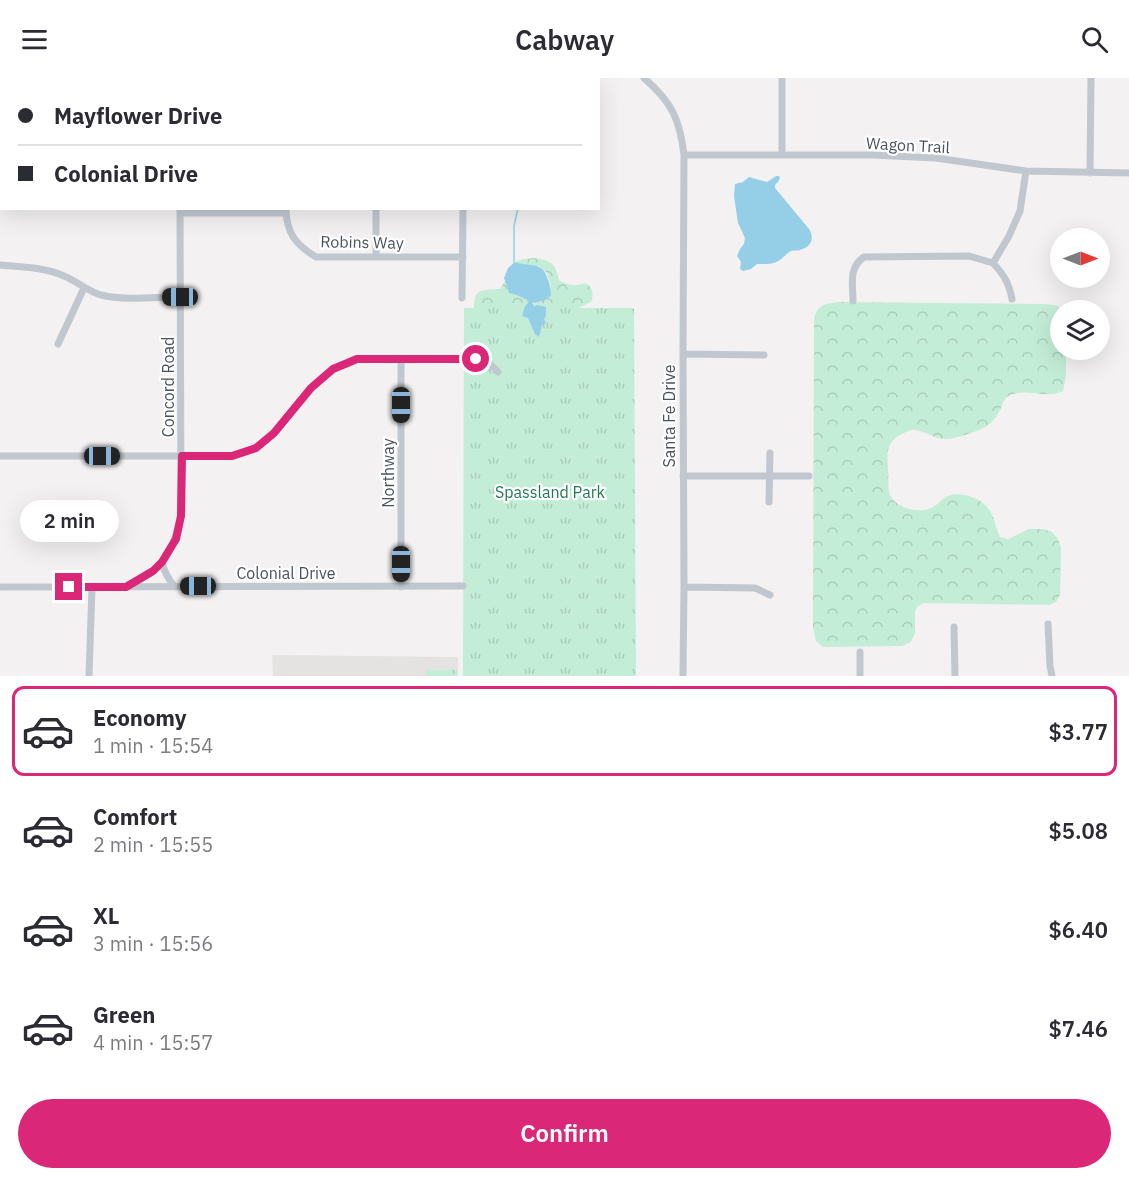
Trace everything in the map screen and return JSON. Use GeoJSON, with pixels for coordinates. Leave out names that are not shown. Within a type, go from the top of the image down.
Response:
{"type":"FeatureCollection","features":[{"type":"Feature","properties":{"kind":"street","name":"Santa Fe Drive"},"geometry":{"type":"LineString","coordinates":[[644,78],[663,96],[675,115],[682,135],[684,155],[683,676]]}},
{"type":"Feature","properties":{"kind":"street"},"geometry":{"type":"LineString","coordinates":[[782,78],[782,155]]}},
{"type":"Feature","properties":{"kind":"street"},"geometry":{"type":"LineString","coordinates":[[1090,173],[1091,78]]}},
{"type":"Feature","properties":{"kind":"street","name":"Wagon Trail"},"geometry":{"type":"LineString","coordinates":[[684,155],[872,155],[936,158],[1026,171],[1129,173]]}},
{"type":"Feature","properties":{"kind":"street"},"geometry":{"type":"LineString","coordinates":[[993,263],[1020,211],[1026,171]]}},
{"type":"Feature","properties":{"kind":"street"},"geometry":{"type":"LineString","coordinates":[[376,210],[376,257]]}},
{"type":"Feature","properties":{"kind":"street"},"geometry":{"type":"LineString","coordinates":[[462,298],[463,210]]}},
{"type":"Feature","properties":{"kind":"street"},"geometry":{"type":"LineString","coordinates":[[180,211],[286,211]]}},
{"type":"Feature","properties":{"kind":"street","name":"Concord Road"},"geometry":{"type":"LineString","coordinates":[[126,587],[153,571],[162,562],[176,539],[181,516],[180,211]]}},
{"type":"Feature","properties":{"kind":"street","name":"Robins Way"},"geometry":{"type":"LineString","coordinates":[[286,211],[292,236],[304,249],[316,257],[463,257]]}},
{"type":"Feature","properties":{"kind":"street"},"geometry":{"type":"LineString","coordinates":[[853,301],[853,269],[857,261],[864,257],[969,256],[993,263],[1004,275],[1012,299]]}},
{"type":"Feature","properties":{"kind":"street"},"geometry":{"type":"LineString","coordinates":[[0,265],[35,268],[55,273],[84,288],[116,297],[180,297]]}},
{"type":"Feature","properties":{"kind":"street"},"geometry":{"type":"LineString","coordinates":[[58,344],[84,288]]}},
{"type":"Feature","properties":{"kind":"street"},"geometry":{"type":"LineString","coordinates":[[682,354],[764,355]]}},
{"type":"Feature","properties":{"kind":"street"},"geometry":{"type":"LineString","coordinates":[[0,456],[232,456],[256,448],[274,433],[311,388],[333,369],[357,359],[476,359],[488,362],[498,372]]}},
{"type":"Feature","properties":{"kind":"street","name":"Northway"},"geometry":{"type":"LineString","coordinates":[[401,359],[401,586]]}},
{"type":"Feature","properties":{"kind":"street"},"geometry":{"type":"LineString","coordinates":[[769,502],[770,453]]}},
{"type":"Feature","properties":{"kind":"street"},"geometry":{"type":"LineString","coordinates":[[683,476],[809,476]]}},
{"type":"Feature","properties":{"kind":"street"},"geometry":{"type":"LineString","coordinates":[[162,562],[169,581],[175,587]]}},
{"type":"Feature","properties":{"kind":"street","name":"Colonial Drive"},"geometry":{"type":"LineString","coordinates":[[0,587],[464,586]]}},
{"type":"Feature","properties":{"kind":"street"},"geometry":{"type":"LineString","coordinates":[[88,676],[92,587]]}},
{"type":"Feature","properties":{"kind":"street"},"geometry":{"type":"LineString","coordinates":[[684,587],[755,588],[770,595]]}},
{"type":"Feature","properties":{"kind":"street"},"geometry":{"type":"LineString","coordinates":[[1048,624],[1052,676]]}},
{"type":"Feature","properties":{"kind":"street"},"geometry":{"type":"LineString","coordinates":[[954,627],[955,676]]}},
{"type":"Feature","properties":{"kind":"street"},"geometry":{"type":"LineString","coordinates":[[860,652],[860,676]]}},
{"type":"Feature","properties":{"kind":"shaded area"},"geometry":{"type":"Polygon","coordinates":[[[272,655],[458,657],[458,676],[273,676],[272,655]]]}},
{"type":"Feature","properties":{"kind":"green space"},"geometry":{"type":"Polygon","coordinates":[[[536,258],[552,264],[562,282],[575,285],[584,283],[589,286],[592,293],[591,302],[580,307],[579,310],[482,337],[541,307],[533,305],[533,302],[551,296],[547,273],[539,266],[521,265],[515,262],[536,258]]]}},
{"type":"Feature","properties":{"kind":"green space"},"geometry":{"type":"Polygon","coordinates":[[[505,281],[509,293],[527,300],[525,309],[474,314],[478,293],[500,289],[505,281]]]}},
{"type":"Feature","properties":{"kind":"green space"},"geometry":{"type":"Polygon","coordinates":[[[829,303],[1050,305],[1050,360],[1066,360],[1063,391],[1051,394],[1010,395],[994,420],[977,431],[959,437],[941,439],[910,430],[890,444],[888,485],[893,500],[908,509],[926,510],[944,498],[955,494],[980,501],[992,515],[1000,537],[1008,539],[1029,529],[1043,529],[1052,532],[1061,547],[1060,595],[1056,602],[1049,605],[923,603],[917,607],[915,612],[915,633],[911,642],[902,646],[823,647],[816,641],[813,628],[814,318],[818,310],[829,303]]]}},
{"type":"Feature","properties":{"kind":"green space","name":"Spassland Park"},"geometry":{"type":"Polygon","coordinates":[[[464,308],[634,308],[636,676],[463,676],[464,308]]]}},
{"type":"Feature","properties":{"kind":"green space"},"geometry":{"type":"Polygon","coordinates":[[[426,670],[457,670],[457,676],[426,676],[426,670]]]}},
{"type":"Feature","properties":{"kind":"water"},"geometry":{"type":"Polygon","coordinates":[[[776,176],[780,178],[775,188],[809,229],[812,236],[811,242],[804,249],[791,251],[777,262],[757,264],[743,271],[740,269],[741,262],[737,256],[745,238],[738,223],[734,196],[735,184],[749,177],[767,182],[776,176]]]}},
{"type":"Feature","properties":{"kind":"water"},"geometry":{"type":"Polygon","coordinates":[[[515,262],[534,265],[542,269],[549,282],[551,296],[532,303],[534,306],[546,307],[544,319],[546,324],[542,325],[539,337],[535,334],[528,318],[522,316],[528,303],[527,300],[509,293],[504,278],[508,268],[515,262]]]}},
{"type":"Feature","properties":{"kind":"waterway"},"geometry":{"type":"LineString","coordinates":[[514,263],[514,226],[518,210]]}},
{"type":"Feature","properties":{"kind":"route"},"geometry":{"type":"LineString","coordinates":[[69,587],[126,587],[153,571],[162,562],[176,539],[181,516],[182,456],[232,456],[256,448],[274,433],[311,388],[333,369],[357,359],[476,359]]}}]}
